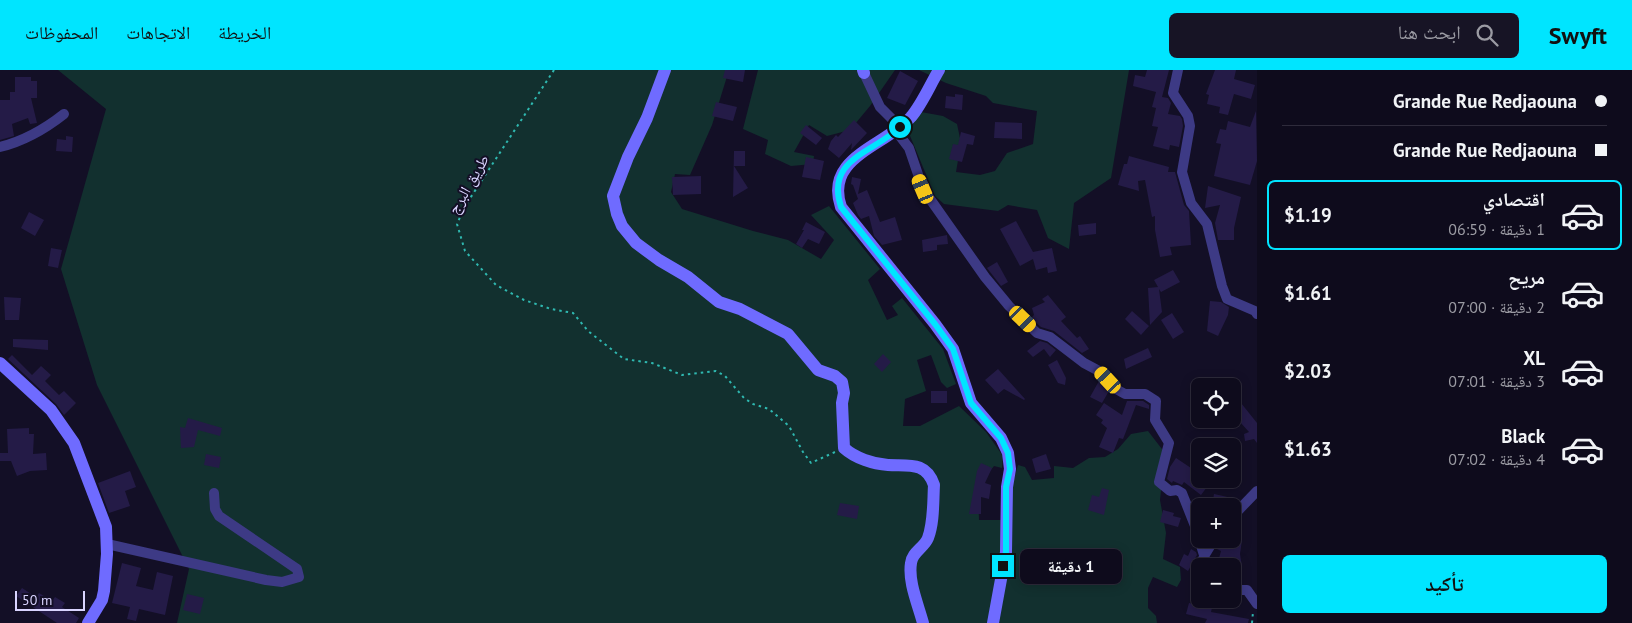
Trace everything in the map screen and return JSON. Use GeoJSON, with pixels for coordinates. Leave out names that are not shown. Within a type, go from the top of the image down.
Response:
{"type":"FeatureCollection","features":[{"type":"Feature","properties":{"kind":"street"},"geometry":{"type":"LineString","coordinates":[[665,70],[613,196],[616,214],[622,226],[636,243],[688,277],[719,302],[740,309],[788,334],[818,370],[835,376],[842,382],[844,393],[842,403],[844,448],[853,456],[886,465],[913,464],[932,478],[934,485],[931,528],[924,545],[913,556],[910,576],[923,623]]}},
{"type":"Feature","properties":{"kind":"street"},"geometry":{"type":"LineString","coordinates":[[939,70],[911,116],[898,129],[850,161],[840,176],[836,194],[841,207],[953,349],[971,403],[1001,438],[1008,453],[1010,469],[1006,487],[1006,552],[993,623]]}},
{"type":"Feature","properties":{"kind":"street"},"geometry":{"type":"LineString","coordinates":[[1178,70],[1174,93],[1188,116],[1190,126],[1182,172],[1191,204],[1207,224],[1227,299],[1255,311],[1257,314]]}},
{"type":"Feature","properties":{"kind":"street"},"geometry":{"type":"LineString","coordinates":[[863,72],[880,107],[898,129],[909,148],[923,189],[985,277],[1009,306],[1036,333],[1050,336],[1084,363],[1099,371],[1116,389],[1126,394],[1145,394],[1156,401],[1156,420],[1169,443],[1159,482],[1170,491],[1177,490],[1182,493],[1204,555]]}},
{"type":"Feature","properties":{"kind":"street"},"geometry":{"type":"LineString","coordinates":[[0,147],[23,140],[50,125],[64,114]]}},
{"type":"Feature","properties":{"kind":"street"},"geometry":{"type":"LineString","coordinates":[[0,363],[51,410],[74,443],[106,527],[107,544],[104,591],[102,600],[88,623]]}},
{"type":"Feature","properties":{"kind":"street"},"geometry":{"type":"LineString","coordinates":[[1241,507],[1257,490]]}},
{"type":"Feature","properties":{"kind":"street"},"geometry":{"type":"LineString","coordinates":[[107,544],[266,580],[282,582],[299,577],[297,569],[219,516],[215,510],[214,494]]}},
{"type":"Feature","properties":{"kind":"street"},"geometry":{"type":"LineString","coordinates":[[1203,558],[1209,548]]}},
{"type":"Feature","properties":{"kind":"street"},"geometry":{"type":"LineString","coordinates":[[1241,590],[1247,590],[1257,604]]}},
{"type":"Feature","properties":{"kind":"path","name":"طريق البرج"},"geometry":{"type":"LineString","coordinates":[[554,70],[464,206],[457,224],[465,251],[496,285],[524,300],[551,310],[573,313],[588,331],[624,359],[652,363],[682,375],[716,371],[725,376],[744,398],[752,404],[769,409],[789,426],[803,452],[812,463],[844,448]]}},
{"type":"Feature","properties":{"kind":"green space"},"geometry":{"type":"Polygon","coordinates":[[[58,70],[729,70],[712,125],[690,175],[675,174],[671,192],[682,209],[788,240],[821,259],[834,240],[811,215],[829,206],[880,269],[868,280],[887,320],[898,315],[892,306],[902,298],[943,349],[956,384],[947,388],[941,382],[931,355],[917,360],[926,391],[905,399],[903,426],[920,426],[959,406],[986,432],[1003,456],[1002,468],[994,466],[978,487],[979,520],[1010,520],[1012,486],[1018,465],[1025,467],[1032,480],[1054,478],[1054,466],[1073,468],[1089,458],[1105,457],[1118,449],[1131,434],[1148,431],[1165,453],[1160,500],[1166,533],[1163,559],[1180,567],[1181,580],[1177,587],[1153,577],[1148,588],[1148,608],[1156,616],[1157,623],[177,623],[189,569],[97,385],[61,269],[106,109],[58,70]]]}},
{"type":"Feature","properties":{"kind":"green space"},"geometry":{"type":"Polygon","coordinates":[[[758,70],[895,70],[870,106],[850,130],[827,136],[809,125],[794,152],[814,156],[813,164],[791,166],[765,154],[768,140],[743,129],[758,70]]]}},
{"type":"Feature","properties":{"kind":"green space"},"geometry":{"type":"Polygon","coordinates":[[[919,70],[1129,70],[1111,178],[1074,203],[1069,249],[1048,238],[1037,210],[1008,205],[998,211],[944,204],[935,196],[908,131],[921,112],[943,116],[957,124],[961,143],[956,172],[980,175],[995,171],[1007,153],[1033,144],[1037,111],[993,103],[986,96],[946,83],[919,70]]]}},
{"type":"Feature","properties":{"kind":"building"},"geometry":{"type":"Polygon","coordinates":[[[725,70],[745,70],[743,82],[723,78],[725,70]]]}},
{"type":"Feature","properties":{"kind":"building"},"geometry":{"type":"Polygon","coordinates":[[[1147,70],[1169,70],[1162,97],[1168,98],[1171,103],[1168,114],[1180,116],[1182,119],[1183,126],[1179,147],[1170,145],[1169,150],[1153,146],[1158,127],[1152,126],[1156,108],[1152,107],[1156,92],[1133,86],[1135,75],[1145,77],[1147,70]]]}},
{"type":"Feature","properties":{"kind":"building"},"geometry":{"type":"Polygon","coordinates":[[[1215,70],[1236,70],[1234,79],[1255,85],[1251,99],[1234,94],[1228,115],[1219,113],[1220,107],[1207,104],[1209,95],[1206,94],[1215,70]]]}},
{"type":"Feature","properties":{"kind":"building"},"geometry":{"type":"Polygon","coordinates":[[[900,71],[918,81],[905,105],[887,98],[900,71]]]}},
{"type":"Feature","properties":{"kind":"building"},"geometry":{"type":"Polygon","coordinates":[[[15,77],[31,77],[31,81],[37,81],[37,98],[31,98],[37,123],[30,124],[28,118],[12,124],[14,136],[0,140],[0,100],[10,100],[10,92],[15,92],[15,77]]]}},
{"type":"Feature","properties":{"kind":"building"},"geometry":{"type":"Polygon","coordinates":[[[955,94],[963,95],[962,110],[945,108],[946,96],[955,97],[955,94]]]}},
{"type":"Feature","properties":{"kind":"building"},"geometry":{"type":"Polygon","coordinates":[[[716,102],[737,107],[733,121],[712,116],[716,102]]]}},
{"type":"Feature","properties":{"kind":"building"},"geometry":{"type":"Polygon","coordinates":[[[1256,111],[1257,161],[1250,185],[1214,176],[1221,144],[1216,143],[1220,129],[1226,130],[1228,121],[1250,127],[1256,111]]]}},
{"type":"Feature","properties":{"kind":"building"},"geometry":{"type":"Polygon","coordinates":[[[854,120],[867,133],[851,150],[852,143],[839,158],[828,149],[831,141],[836,135],[838,137],[854,120]]]}},
{"type":"Feature","properties":{"kind":"building"},"geometry":{"type":"Polygon","coordinates":[[[995,122],[1022,123],[1022,139],[994,138],[995,122]]]}},
{"type":"Feature","properties":{"kind":"building"},"geometry":{"type":"Polygon","coordinates":[[[806,125],[822,138],[816,145],[800,133],[806,125]]]}},
{"type":"Feature","properties":{"kind":"building"},"geometry":{"type":"Polygon","coordinates":[[[961,132],[975,136],[973,145],[967,144],[962,162],[949,159],[953,144],[958,145],[961,132]]]}},
{"type":"Feature","properties":{"kind":"building"},"geometry":{"type":"Polygon","coordinates":[[[66,136],[73,137],[72,152],[56,151],[57,139],[66,140],[66,136]]]}},
{"type":"Feature","properties":{"kind":"building"},"geometry":{"type":"Polygon","coordinates":[[[734,151],[745,151],[745,166],[734,166],[748,188],[733,197],[734,151]]]}},
{"type":"Feature","properties":{"kind":"building"},"geometry":{"type":"Polygon","coordinates":[[[1129,156],[1169,167],[1168,172],[1175,172],[1184,205],[1189,211],[1191,245],[1170,247],[1172,255],[1160,257],[1155,230],[1155,216],[1152,217],[1145,180],[1138,181],[1139,191],[1118,185],[1124,164],[1127,164],[1129,156]]]}},
{"type":"Feature","properties":{"kind":"building"},"geometry":{"type":"Polygon","coordinates":[[[806,157],[824,161],[820,180],[802,177],[806,157]]]}},
{"type":"Feature","properties":{"kind":"building"},"geometry":{"type":"Polygon","coordinates":[[[701,176],[701,194],[673,195],[672,177],[701,176]]]}},
{"type":"Feature","properties":{"kind":"building"},"geometry":{"type":"Polygon","coordinates":[[[852,177],[861,179],[858,194],[867,190],[880,222],[895,217],[902,240],[882,245],[874,236],[869,216],[861,219],[853,203],[858,199],[851,184],[852,177]]]}},
{"type":"Feature","properties":{"kind":"building"},"geometry":{"type":"Polygon","coordinates":[[[1208,186],[1241,197],[1234,228],[1234,240],[1218,240],[1215,223],[1220,205],[1205,208],[1208,186]]]}},
{"type":"Feature","properties":{"kind":"building"},"geometry":{"type":"Polygon","coordinates":[[[29,212],[44,220],[35,236],[21,228],[29,212]]]}},
{"type":"Feature","properties":{"kind":"building"},"geometry":{"type":"Polygon","coordinates":[[[1016,221],[1033,252],[1052,248],[1057,271],[1048,273],[1047,267],[1036,270],[1033,259],[1020,266],[1000,229],[1016,221]]]}},
{"type":"Feature","properties":{"kind":"building"},"geometry":{"type":"Polygon","coordinates":[[[806,222],[825,232],[819,244],[808,239],[802,248],[796,244],[806,222]]]}},
{"type":"Feature","properties":{"kind":"building"},"geometry":{"type":"Polygon","coordinates":[[[1096,223],[1096,234],[1079,236],[1078,225],[1096,223]]]}},
{"type":"Feature","properties":{"kind":"building"},"geometry":{"type":"Polygon","coordinates":[[[947,235],[948,244],[937,245],[937,250],[923,252],[922,240],[947,235]]]}},
{"type":"Feature","properties":{"kind":"building"},"geometry":{"type":"Polygon","coordinates":[[[51,248],[62,250],[58,268],[48,266],[51,248]]]}},
{"type":"Feature","properties":{"kind":"building"},"geometry":{"type":"Polygon","coordinates":[[[997,262],[1008,282],[1001,286],[987,268],[997,262]]]}},
{"type":"Feature","properties":{"kind":"building"},"geometry":{"type":"Polygon","coordinates":[[[1173,270],[1180,282],[1161,292],[1159,289],[1162,312],[1150,325],[1148,288],[1158,287],[1154,280],[1173,270]]]}},
{"type":"Feature","properties":{"kind":"building"},"geometry":{"type":"Polygon","coordinates":[[[1048,295],[1066,317],[1061,321],[1077,338],[1080,336],[1089,349],[1082,353],[1054,331],[1041,327],[1031,318],[1034,315],[1032,308],[1045,302],[1042,299],[1048,295]]]}},
{"type":"Feature","properties":{"kind":"building"},"geometry":{"type":"Polygon","coordinates":[[[4,297],[21,298],[19,320],[5,320],[4,297]]]}},
{"type":"Feature","properties":{"kind":"building"},"geometry":{"type":"Polygon","coordinates":[[[1210,301],[1221,302],[1229,307],[1228,315],[1218,336],[1207,331],[1210,301]]]}},
{"type":"Feature","properties":{"kind":"building"},"geometry":{"type":"Polygon","coordinates":[[[1132,311],[1149,326],[1141,335],[1125,319],[1132,311]]]}},
{"type":"Feature","properties":{"kind":"building"},"geometry":{"type":"Polygon","coordinates":[[[1172,313],[1184,332],[1173,339],[1161,320],[1172,313]]]}},
{"type":"Feature","properties":{"kind":"building"},"geometry":{"type":"Polygon","coordinates":[[[13,339],[48,340],[48,350],[13,347],[13,339]]]}},
{"type":"Feature","properties":{"kind":"building"},"geometry":{"type":"Polygon","coordinates":[[[1040,341],[1047,343],[1056,350],[1050,357],[1044,349],[1033,357],[1027,351],[1040,341]]]}},
{"type":"Feature","properties":{"kind":"building"},"geometry":{"type":"Polygon","coordinates":[[[1148,348],[1152,357],[1126,369],[1124,359],[1148,348]]]}},
{"type":"Feature","properties":{"kind":"building"},"geometry":{"type":"Polygon","coordinates":[[[883,354],[891,362],[882,372],[874,364],[883,354]]]}},
{"type":"Feature","properties":{"kind":"building"},"geometry":{"type":"Polygon","coordinates":[[[12,355],[32,375],[41,366],[51,375],[45,381],[59,395],[64,391],[76,403],[64,415],[56,404],[8,359],[12,355]]]}},
{"type":"Feature","properties":{"kind":"building"},"geometry":{"type":"Polygon","coordinates":[[[1057,360],[1066,378],[1065,385],[1058,383],[1048,365],[1057,360]]]}},
{"type":"Feature","properties":{"kind":"building"},"geometry":{"type":"Polygon","coordinates":[[[998,369],[1024,400],[1004,389],[998,394],[985,380],[998,369]]]}},
{"type":"Feature","properties":{"kind":"building"},"geometry":{"type":"Polygon","coordinates":[[[1099,381],[1109,391],[1102,403],[1090,397],[1099,381]]]}},
{"type":"Feature","properties":{"kind":"building"},"geometry":{"type":"Polygon","coordinates":[[[931,391],[947,391],[947,403],[931,403],[931,391]]]}},
{"type":"Feature","properties":{"kind":"building"},"geometry":{"type":"Polygon","coordinates":[[[1127,401],[1143,401],[1149,405],[1149,409],[1136,405],[1123,439],[1119,438],[1113,453],[1099,447],[1107,428],[1101,423],[1103,420],[1096,415],[1104,403],[1122,415],[1127,401]]]}},
{"type":"Feature","properties":{"kind":"building"},"geometry":{"type":"Polygon","coordinates":[[[1241,403],[1257,423],[1257,443],[1254,439],[1245,441],[1244,434],[1249,432],[1241,423],[1241,403]]]}},
{"type":"Feature","properties":{"kind":"building"},"geometry":{"type":"Polygon","coordinates":[[[188,418],[222,428],[220,436],[198,430],[194,447],[181,448],[180,427],[185,428],[188,418]]]}},
{"type":"Feature","properties":{"kind":"building"},"geometry":{"type":"Polygon","coordinates":[[[29,428],[29,434],[34,434],[33,454],[46,453],[47,470],[30,471],[17,476],[11,461],[0,461],[0,453],[8,453],[7,429],[29,428]]]}},
{"type":"Feature","properties":{"kind":"building"},"geometry":{"type":"Polygon","coordinates":[[[206,454],[221,457],[219,468],[204,465],[206,454]]]}},
{"type":"Feature","properties":{"kind":"building"},"geometry":{"type":"Polygon","coordinates":[[[1046,454],[1051,469],[1036,473],[1032,459],[1046,454]]]}},
{"type":"Feature","properties":{"kind":"building"},"geometry":{"type":"Polygon","coordinates":[[[1176,458],[1191,468],[1191,487],[1184,482],[1182,485],[1173,481],[1172,483],[1167,479],[1170,467],[1176,458]]]}},
{"type":"Feature","properties":{"kind":"building"},"geometry":{"type":"Polygon","coordinates":[[[981,463],[992,468],[985,483],[991,485],[989,499],[981,497],[981,514],[969,514],[977,471],[981,463]]]}},
{"type":"Feature","properties":{"kind":"building"},"geometry":{"type":"Polygon","coordinates":[[[130,471],[136,487],[125,491],[130,506],[109,513],[98,483],[130,471]]]}},
{"type":"Feature","properties":{"kind":"building"},"geometry":{"type":"Polygon","coordinates":[[[1102,488],[1109,490],[1104,515],[1088,510],[1092,495],[1099,497],[1102,488]]]}},
{"type":"Feature","properties":{"kind":"building"},"geometry":{"type":"Polygon","coordinates":[[[1192,488],[1206,488],[1201,495],[1192,488]]]}},
{"type":"Feature","properties":{"kind":"building"},"geometry":{"type":"Polygon","coordinates":[[[1214,494],[1232,498],[1213,498],[1214,494]]]}},
{"type":"Feature","properties":{"kind":"building"},"geometry":{"type":"Polygon","coordinates":[[[840,503],[859,506],[857,519],[837,515],[840,503]]]}},
{"type":"Feature","properties":{"kind":"building"},"geometry":{"type":"Polygon","coordinates":[[[1163,510],[1174,513],[1173,516],[1181,518],[1178,527],[1160,522],[1163,510]]]}},
{"type":"Feature","properties":{"kind":"building"},"geometry":{"type":"Polygon","coordinates":[[[1241,548],[1241,558],[1219,558],[1221,551],[1217,549],[1241,548]]]}},
{"type":"Feature","properties":{"kind":"building"},"geometry":{"type":"Polygon","coordinates":[[[1191,549],[1197,555],[1195,558],[1191,558],[1191,566],[1188,571],[1179,565],[1184,554],[1188,556],[1191,549]]]}},
{"type":"Feature","properties":{"kind":"building"},"geometry":{"type":"Polygon","coordinates":[[[122,563],[141,568],[136,586],[153,590],[157,572],[173,576],[165,615],[139,609],[136,621],[127,619],[130,607],[112,603],[122,563]]]}},
{"type":"Feature","properties":{"kind":"building"},"geometry":{"type":"Polygon","coordinates":[[[22,588],[36,597],[39,593],[52,601],[55,597],[65,603],[62,607],[79,618],[76,623],[57,623],[16,596],[22,588]]]}},
{"type":"Feature","properties":{"kind":"building"},"geometry":{"type":"Polygon","coordinates":[[[187,594],[204,598],[200,614],[183,610],[187,594]]]}},
{"type":"Feature","properties":{"kind":"building"},"geometry":{"type":"Polygon","coordinates":[[[1189,603],[1191,603],[1191,608],[1212,608],[1211,612],[1249,619],[1248,623],[1205,623],[1207,619],[1186,614],[1189,603]]]}},
{"type":"Feature","properties":{"kind":"route"},"geometry":{"type":"LineString","coordinates":[[900,127],[850,161],[840,176],[836,194],[841,207],[953,349],[971,403],[1001,438],[1008,453],[1010,469],[1006,487],[1006,552],[1003,566]]}}]}
